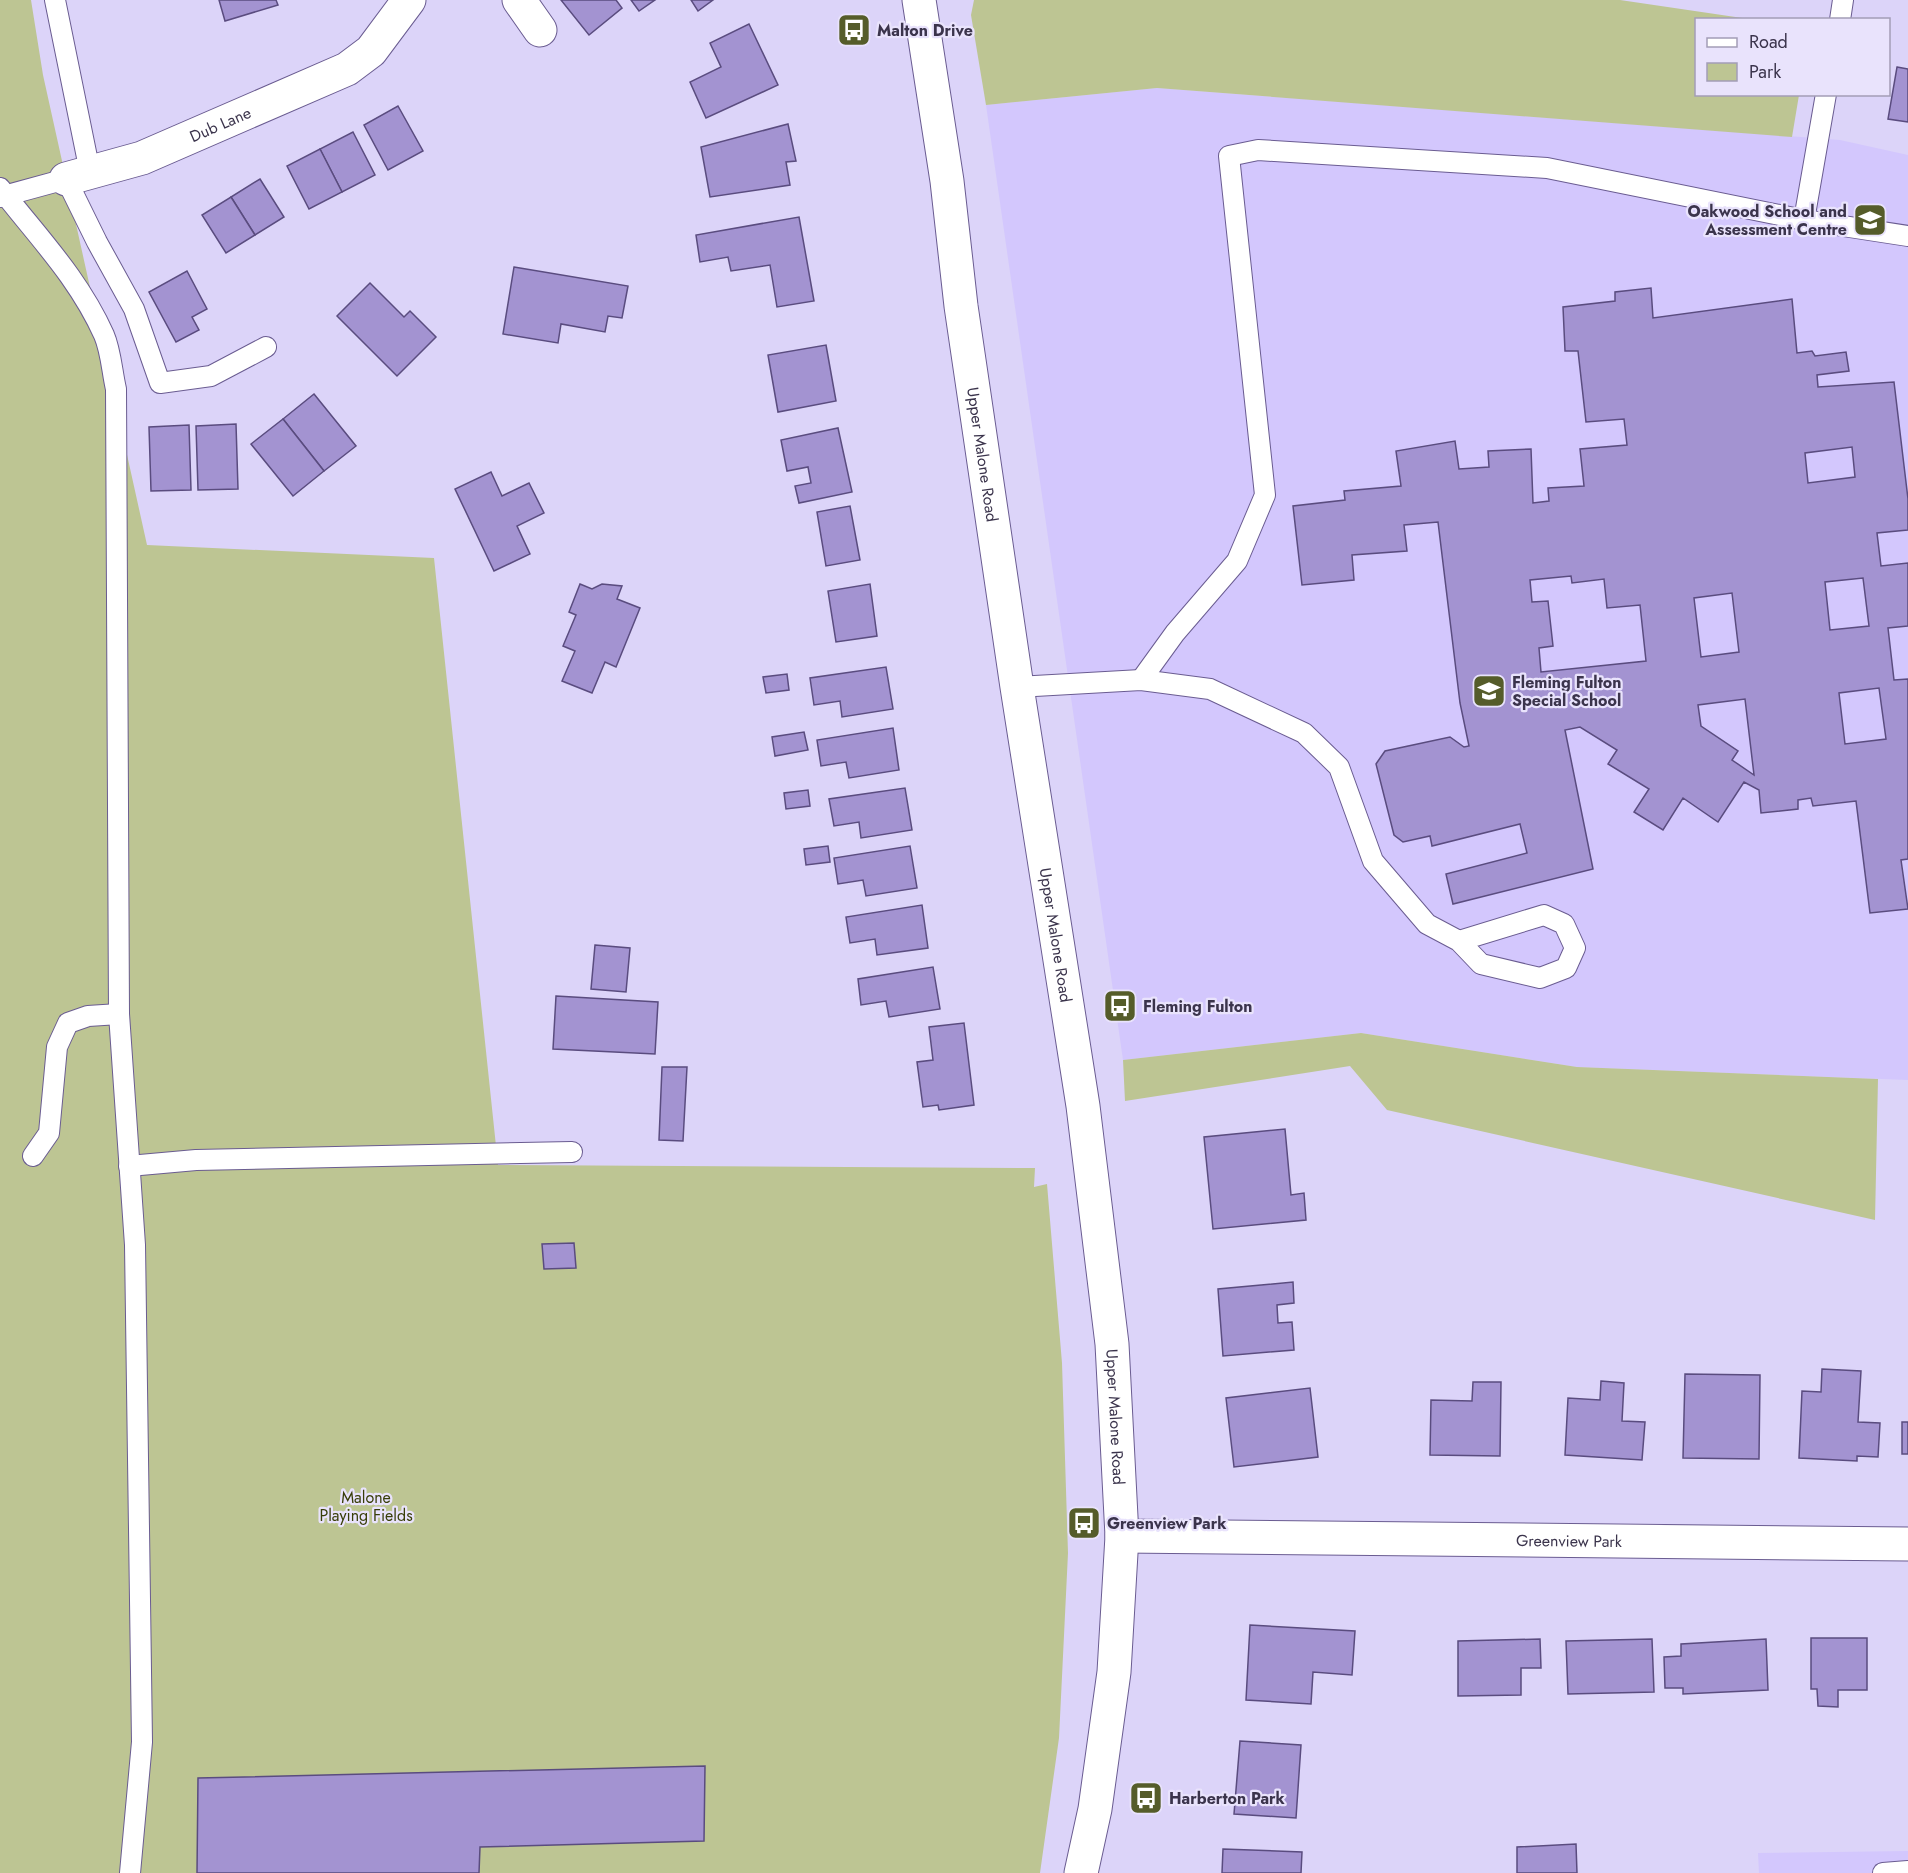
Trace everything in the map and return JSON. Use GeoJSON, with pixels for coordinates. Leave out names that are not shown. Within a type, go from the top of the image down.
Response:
{"type":"FeatureCollection","features":[{"type":"Feature","properties":{"kind":"main road","name":"Dub Lane"},"geometry":{"type":"LineString","coordinates":[[78,176],[142,158],[347,69],[370,51],[409,0]]}},
{"type":"Feature","properties":{"kind":"main road"},"geometry":{"type":"LineString","coordinates":[[519,0],[540,30]]}},
{"type":"Feature","properties":{"kind":"main road","name":"Upper Malone Road"},"geometry":{"type":"LineString","coordinates":[[919,0],[947,181],[961,306],[1017,687],[1083,1106],[1112,1344],[1122,1536],[1114,1672],[1095,1809],[1081,1873]]}},
{"type":"Feature","properties":{"kind":"main road","name":"Greenview Park"},"geometry":{"type":"LineString","coordinates":[[1122,1536],[1908,1544]]}},
{"type":"Feature","properties":{"kind":"lane"},"geometry":{"type":"LineString","coordinates":[[55,0],[78,176],[97,242],[134,309],[160,382],[211,376],[266,347]]}},
{"type":"Feature","properties":{"kind":"lane"},"geometry":{"type":"LineString","coordinates":[[1840,18],[1843,0]]}},
{"type":"Feature","properties":{"kind":"lane"},"geometry":{"type":"LineString","coordinates":[[1804,220],[1826,96]]}},
{"type":"Feature","properties":{"kind":"lane"},"geometry":{"type":"LineString","coordinates":[[1141,680],[1175,633],[1237,561],[1265,495],[1229,156],[1258,150],[1547,168],[1804,220],[1908,236]]}},
{"type":"Feature","properties":{"kind":"lane","name":"Dub Lane"},"geometry":{"type":"LineString","coordinates":[[2,194],[78,176]]}},
{"type":"Feature","properties":{"kind":"lane"},"geometry":{"type":"LineString","coordinates":[[2,194],[49,246],[81,293],[105,337],[116,389],[119,1014],[135,1245],[142,1742],[130,1873]]}},
{"type":"Feature","properties":{"kind":"lane"},"geometry":{"type":"LineString","coordinates":[[1017,687],[1141,680],[1210,689],[1305,733],[1339,767],[1372,861],[1427,924],[1459,940],[1481,964],[1540,978],[1566,968],[1575,948],[1564,924],[1544,915],[1459,940]]}},
{"type":"Feature","properties":{"kind":"lane"},"geometry":{"type":"LineString","coordinates":[[33,1156],[49,1133],[57,1047],[68,1023],[87,1016],[119,1014]]}},
{"type":"Feature","properties":{"kind":"lane"},"geometry":{"type":"LineString","coordinates":[[129,1166],[196,1160],[572,1152]]}},
{"type":"Feature","properties":{"kind":"lane"},"geometry":{"type":"LineString","coordinates":[[1883,1873],[1908,1871]]}},
{"type":"Feature","properties":{"kind":"shaded area","name":"Fleming Fulton Special School"},"geometry":{"type":"Polygon","coordinates":[[[1157,88],[1840,140],[1908,155],[1908,1080],[1577,1067],[1361,1033],[1123,1060],[986,105],[1157,88]]]}},
{"type":"Feature","properties":{"kind":"shaded area"},"geometry":{"type":"Polygon","coordinates":[[[1908,1851],[1908,1873],[1759,1873],[1758,1853],[1908,1851]]]}},
{"type":"Feature","properties":{"kind":"green space","name":"Malone Playing Fields"},"geometry":{"type":"Polygon","coordinates":[[[0,0],[31,0],[43,75],[147,545],[434,558],[498,1165],[1035,1168],[1034,1187],[1047,1184],[1062,1363],[1068,1553],[1059,1738],[1040,1873],[0,1873],[0,0]]]}},
{"type":"Feature","properties":{"kind":"green space"},"geometry":{"type":"Polygon","coordinates":[[[974,0],[1620,0],[1742,18],[1695,18],[1695,96],[1799,96],[1792,137],[1157,88],[986,105],[971,15],[974,0]]]}},
{"type":"Feature","properties":{"kind":"green space"},"geometry":{"type":"Polygon","coordinates":[[[1361,1033],[1577,1067],[1878,1079],[1875,1220],[1387,1110],[1350,1066],[1125,1101],[1123,1060],[1361,1033]]]}},
{"type":"Feature","properties":{"kind":"building"},"geometry":{"type":"Polygon","coordinates":[[[219,0],[276,0],[278,5],[225,21],[219,0]]]}},
{"type":"Feature","properties":{"kind":"building"},"geometry":{"type":"Polygon","coordinates":[[[561,0],[616,0],[622,8],[589,35],[561,0]]]}},
{"type":"Feature","properties":{"kind":"building"},"geometry":{"type":"Polygon","coordinates":[[[631,0],[655,0],[639,11],[631,0]]]}},
{"type":"Feature","properties":{"kind":"building"},"geometry":{"type":"Polygon","coordinates":[[[691,0],[713,0],[698,11],[691,0]]]}},
{"type":"Feature","properties":{"kind":"building"},"geometry":{"type":"Polygon","coordinates":[[[749,24],[778,85],[706,118],[690,82],[721,67],[710,43],[749,24]]]}},
{"type":"Feature","properties":{"kind":"building"},"geometry":{"type":"Polygon","coordinates":[[[1897,67],[1908,69],[1908,122],[1888,119],[1897,67]]]}},
{"type":"Feature","properties":{"kind":"building"},"geometry":{"type":"Polygon","coordinates":[[[398,106],[423,151],[388,170],[364,125],[398,106]]]}},
{"type":"Feature","properties":{"kind":"building"},"geometry":{"type":"Polygon","coordinates":[[[788,124],[796,161],[786,162],[790,185],[710,197],[701,147],[788,124]]]}},
{"type":"Feature","properties":{"kind":"building"},"geometry":{"type":"Polygon","coordinates":[[[353,132],[375,175],[342,192],[320,149],[353,132]]]}},
{"type":"Feature","properties":{"kind":"building"},"geometry":{"type":"Polygon","coordinates":[[[320,149],[342,192],[309,209],[287,166],[320,149]]]}},
{"type":"Feature","properties":{"kind":"building"},"geometry":{"type":"Polygon","coordinates":[[[260,179],[284,217],[255,235],[231,197],[260,179]]]}},
{"type":"Feature","properties":{"kind":"building"},"geometry":{"type":"Polygon","coordinates":[[[231,197],[255,235],[226,253],[202,215],[231,197]]]}},
{"type":"Feature","properties":{"kind":"building"},"geometry":{"type":"Polygon","coordinates":[[[799,217],[814,301],[777,307],[770,265],[731,271],[728,257],[700,262],[696,235],[799,217]]]}},
{"type":"Feature","properties":{"kind":"building"},"geometry":{"type":"Polygon","coordinates":[[[514,267],[628,286],[622,318],[608,316],[605,332],[561,324],[558,343],[503,334],[514,267]]]}},
{"type":"Feature","properties":{"kind":"building"},"geometry":{"type":"Polygon","coordinates":[[[187,271],[207,309],[192,317],[199,330],[176,342],[149,292],[187,271]]]}},
{"type":"Feature","properties":{"kind":"building"},"geometry":{"type":"Polygon","coordinates":[[[370,283],[404,317],[410,311],[436,337],[397,376],[337,316],[370,283]]]}},
{"type":"Feature","properties":{"kind":"building"},"geometry":{"type":"Polygon","coordinates":[[[1651,288],[1653,318],[1792,299],[1797,353],[1812,351],[1815,356],[1846,352],[1849,371],[1817,375],[1818,387],[1894,382],[1908,499],[1908,530],[1877,533],[1881,566],[1908,563],[1908,626],[1888,628],[1894,680],[1908,679],[1908,859],[1901,860],[1908,909],[1870,913],[1856,801],[1813,806],[1811,798],[1798,800],[1798,809],[1761,813],[1759,790],[1744,782],[1718,822],[1683,798],[1663,830],[1634,812],[1649,789],[1608,764],[1617,750],[1580,727],[1565,730],[1593,869],[1453,904],[1446,874],[1527,853],[1520,824],[1432,846],[1430,836],[1403,842],[1394,835],[1376,764],[1385,751],[1450,737],[1464,747],[1469,746],[1460,703],[1438,522],[1404,525],[1407,551],[1352,555],[1354,580],[1302,585],[1293,506],[1345,500],[1344,491],[1401,486],[1396,451],[1455,441],[1459,469],[1489,467],[1488,451],[1531,449],[1533,503],[1549,501],[1548,488],[1584,486],[1580,449],[1627,445],[1624,419],[1586,422],[1578,351],[1565,351],[1563,307],[1615,301],[1615,292],[1651,288]],[[1852,447],[1805,453],[1808,483],[1855,477],[1852,447]],[[1571,576],[1530,580],[1532,602],[1548,601],[1553,646],[1539,648],[1541,672],[1646,661],[1640,605],[1607,608],[1604,579],[1572,583],[1571,576]],[[1863,578],[1825,582],[1830,630],[1869,626],[1863,578]],[[1732,593],[1694,598],[1701,657],[1739,652],[1732,593]],[[1879,688],[1839,693],[1845,744],[1886,739],[1879,688]],[[1745,699],[1698,705],[1701,726],[1738,751],[1732,760],[1754,775],[1745,699]]]}},
{"type":"Feature","properties":{"kind":"building"},"geometry":{"type":"Polygon","coordinates":[[[826,345],[836,401],[778,412],[768,355],[826,345]]]}},
{"type":"Feature","properties":{"kind":"building"},"geometry":{"type":"Polygon","coordinates":[[[314,394],[356,446],[324,471],[283,419],[314,394]]]}},
{"type":"Feature","properties":{"kind":"building"},"geometry":{"type":"Polygon","coordinates":[[[283,419],[324,471],[293,496],[251,444],[283,419]]]}},
{"type":"Feature","properties":{"kind":"building"},"geometry":{"type":"Polygon","coordinates":[[[236,424],[238,489],[198,490],[196,426],[236,424]]]}},
{"type":"Feature","properties":{"kind":"building"},"geometry":{"type":"Polygon","coordinates":[[[189,425],[191,490],[151,491],[149,427],[189,425]]]}},
{"type":"Feature","properties":{"kind":"building"},"geometry":{"type":"Polygon","coordinates":[[[838,428],[852,492],[799,503],[795,486],[811,483],[808,467],[787,471],[781,440],[838,428]]]}},
{"type":"Feature","properties":{"kind":"building"},"geometry":{"type":"Polygon","coordinates":[[[491,472],[502,496],[529,483],[544,513],[517,526],[530,554],[494,571],[455,489],[491,472]]]}},
{"type":"Feature","properties":{"kind":"building"},"geometry":{"type":"Polygon","coordinates":[[[850,506],[860,560],[826,566],[817,512],[850,506]]]}},
{"type":"Feature","properties":{"kind":"building"},"geometry":{"type":"Polygon","coordinates":[[[580,584],[592,589],[602,584],[622,586],[617,599],[640,608],[616,667],[605,662],[592,693],[562,681],[575,651],[563,646],[576,615],[569,612],[580,584]]]}},
{"type":"Feature","properties":{"kind":"building"},"geometry":{"type":"Polygon","coordinates":[[[870,584],[877,636],[836,642],[828,591],[870,584]]]}},
{"type":"Feature","properties":{"kind":"building"},"geometry":{"type":"Polygon","coordinates":[[[886,667],[893,709],[842,717],[840,701],[814,705],[810,678],[886,667]]]}},
{"type":"Feature","properties":{"kind":"building"},"geometry":{"type":"Polygon","coordinates":[[[787,674],[789,690],[766,693],[763,677],[787,674]]]}},
{"type":"Feature","properties":{"kind":"building"},"geometry":{"type":"Polygon","coordinates":[[[893,728],[899,770],[849,778],[846,762],[821,766],[817,740],[893,728]]]}},
{"type":"Feature","properties":{"kind":"building"},"geometry":{"type":"Polygon","coordinates":[[[804,732],[808,750],[775,756],[772,737],[804,732]]]}},
{"type":"Feature","properties":{"kind":"building"},"geometry":{"type":"Polygon","coordinates":[[[905,788],[912,830],[861,838],[859,822],[834,826],[829,799],[905,788]]]}},
{"type":"Feature","properties":{"kind":"building"},"geometry":{"type":"Polygon","coordinates":[[[808,790],[810,806],[786,809],[784,793],[808,790]]]}},
{"type":"Feature","properties":{"kind":"building"},"geometry":{"type":"Polygon","coordinates":[[[828,846],[830,862],[806,865],[804,849],[828,846]]]}},
{"type":"Feature","properties":{"kind":"building"},"geometry":{"type":"Polygon","coordinates":[[[910,846],[917,888],[866,896],[863,880],[838,884],[834,858],[910,846]]]}},
{"type":"Feature","properties":{"kind":"building"},"geometry":{"type":"Polygon","coordinates":[[[922,905],[928,948],[877,955],[875,939],[850,943],[846,917],[922,905]]]}},
{"type":"Feature","properties":{"kind":"building"},"geometry":{"type":"Polygon","coordinates":[[[595,945],[630,948],[626,992],[591,989],[595,945]]]}},
{"type":"Feature","properties":{"kind":"building"},"geometry":{"type":"Polygon","coordinates":[[[933,967],[940,1009],[889,1017],[886,1001],[861,1005],[858,979],[933,967]]]}},
{"type":"Feature","properties":{"kind":"building"},"geometry":{"type":"Polygon","coordinates":[[[556,996],[658,1002],[655,1054],[553,1049],[556,996]]]}},
{"type":"Feature","properties":{"kind":"building"},"geometry":{"type":"Polygon","coordinates":[[[964,1023],[974,1105],[939,1110],[938,1105],[923,1107],[917,1062],[933,1060],[929,1027],[964,1023]]]}},
{"type":"Feature","properties":{"kind":"building"},"geometry":{"type":"Polygon","coordinates":[[[662,1067],[687,1067],[683,1141],[659,1140],[662,1067]]]}},
{"type":"Feature","properties":{"kind":"building"},"geometry":{"type":"Polygon","coordinates":[[[1285,1129],[1291,1195],[1304,1193],[1306,1220],[1213,1229],[1204,1137],[1285,1129]]]}},
{"type":"Feature","properties":{"kind":"building"},"geometry":{"type":"Polygon","coordinates":[[[574,1243],[576,1268],[544,1269],[542,1244],[574,1243]]]}},
{"type":"Feature","properties":{"kind":"building"},"geometry":{"type":"Polygon","coordinates":[[[1293,1282],[1294,1303],[1277,1305],[1278,1323],[1292,1322],[1294,1350],[1223,1356],[1218,1289],[1293,1282]]]}},
{"type":"Feature","properties":{"kind":"building"},"geometry":{"type":"Polygon","coordinates":[[[1822,1369],[1861,1371],[1858,1422],[1880,1423],[1878,1457],[1857,1456],[1857,1461],[1799,1458],[1802,1391],[1821,1392],[1822,1369]]]}},
{"type":"Feature","properties":{"kind":"building"},"geometry":{"type":"Polygon","coordinates":[[[1685,1374],[1760,1375],[1759,1459],[1683,1458],[1685,1374]]]}},
{"type":"Feature","properties":{"kind":"building"},"geometry":{"type":"Polygon","coordinates":[[[1601,1381],[1624,1383],[1622,1421],[1645,1422],[1642,1460],[1565,1455],[1568,1398],[1600,1400],[1601,1381]]]}},
{"type":"Feature","properties":{"kind":"building"},"geometry":{"type":"Polygon","coordinates":[[[1473,1382],[1501,1382],[1500,1456],[1430,1455],[1431,1400],[1472,1401],[1473,1382]]]}},
{"type":"Feature","properties":{"kind":"building"},"geometry":{"type":"Polygon","coordinates":[[[1310,1388],[1318,1457],[1234,1467],[1226,1398],[1310,1388]]]}},
{"type":"Feature","properties":{"kind":"building"},"geometry":{"type":"Polygon","coordinates":[[[1902,1422],[1908,1422],[1908,1454],[1902,1454],[1902,1422]]]}},
{"type":"Feature","properties":{"kind":"building"},"geometry":{"type":"Polygon","coordinates":[[[1250,1625],[1355,1631],[1352,1675],[1313,1672],[1311,1704],[1246,1700],[1250,1625]]]}},
{"type":"Feature","properties":{"kind":"building"},"geometry":{"type":"Polygon","coordinates":[[[1811,1638],[1867,1638],[1867,1690],[1838,1690],[1838,1707],[1818,1706],[1817,1689],[1811,1689],[1811,1638]]]}},
{"type":"Feature","properties":{"kind":"building"},"geometry":{"type":"Polygon","coordinates":[[[1540,1639],[1541,1668],[1521,1668],[1521,1695],[1458,1696],[1458,1641],[1540,1639]]]}},
{"type":"Feature","properties":{"kind":"building"},"geometry":{"type":"Polygon","coordinates":[[[1652,1639],[1654,1692],[1568,1694],[1566,1641],[1652,1639]]]}},
{"type":"Feature","properties":{"kind":"building"},"geometry":{"type":"Polygon","coordinates":[[[1766,1639],[1768,1690],[1683,1694],[1683,1688],[1665,1688],[1664,1657],[1681,1656],[1681,1644],[1766,1639]]]}},
{"type":"Feature","properties":{"kind":"building"},"geometry":{"type":"Polygon","coordinates":[[[1240,1741],[1301,1745],[1296,1818],[1234,1814],[1240,1741]]]}},
{"type":"Feature","properties":{"kind":"building"},"geometry":{"type":"Polygon","coordinates":[[[705,1766],[704,1841],[480,1847],[479,1873],[197,1873],[198,1778],[705,1766]]]}},
{"type":"Feature","properties":{"kind":"building"},"geometry":{"type":"Polygon","coordinates":[[[1576,1844],[1577,1873],[1517,1873],[1517,1847],[1576,1844]]]}},
{"type":"Feature","properties":{"kind":"building"},"geometry":{"type":"Polygon","coordinates":[[[1223,1849],[1302,1852],[1301,1873],[1222,1873],[1223,1849]]]}},
{"type":"Feature","properties":{"kind":"place","name":"Malton Drive"},"geometry":{"type":"Point","coordinates":[854,30]}},
{"type":"Feature","properties":{"kind":"place","name":"Oakwood School and Assessment Centre"},"geometry":{"type":"Point","coordinates":[1870,220]}},
{"type":"Feature","properties":{"kind":"place","name":"Fleming Fulton Special School"},"geometry":{"type":"Point","coordinates":[1489,691]}},
{"type":"Feature","properties":{"kind":"place","name":"Fleming Fulton"},"geometry":{"type":"Point","coordinates":[1120,1006]}},
{"type":"Feature","properties":{"kind":"place","name":"Greenview Park"},"geometry":{"type":"Point","coordinates":[1084,1523]}},
{"type":"Feature","properties":{"kind":"place","name":"Harberton Park"},"geometry":{"type":"Point","coordinates":[1146,1798]}}]}
